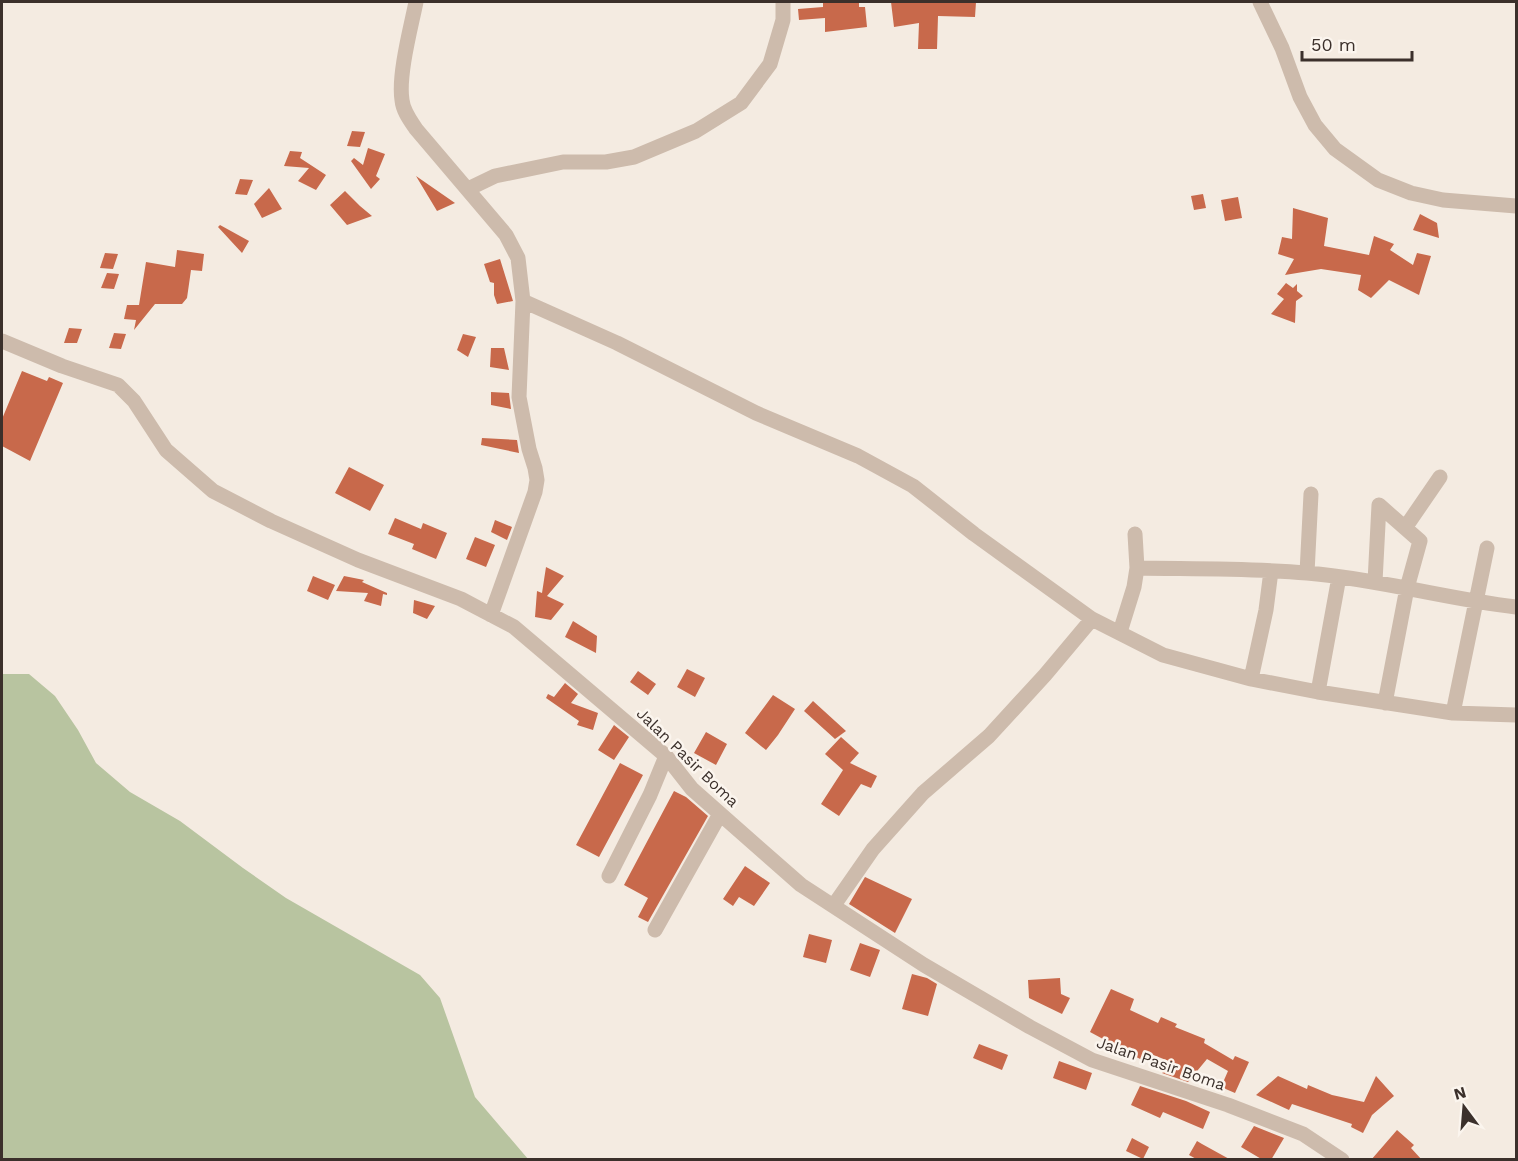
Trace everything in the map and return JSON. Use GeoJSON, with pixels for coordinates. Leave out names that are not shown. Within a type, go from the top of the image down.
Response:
{"type":"FeatureCollection","features":[{"type":"Feature","properties":{"kind":"street"},"geometry":{"type":"LineString","coordinates":[[416,2],[401,85],[402,101],[406,113],[416,129],[506,235],[518,258],[523,302],[519,397],[537,480],[535,492],[491,615]]}},
{"type":"Feature","properties":{"kind":"street"},"geometry":{"type":"LineString","coordinates":[[468,189],[495,176],[563,162],[606,162],[634,157],[696,131],[741,103],[770,64],[783,20],[783,2]]}},
{"type":"Feature","properties":{"kind":"street"},"geometry":{"type":"LineString","coordinates":[[1260,2],[1282,48],[1300,97],[1315,125],[1335,149],[1378,180],[1412,193],[1443,200],[1516,207]]}},
{"type":"Feature","properties":{"kind":"street"},"geometry":{"type":"LineString","coordinates":[[523,302],[617,343],[756,413],[858,456],[886,471],[913,486],[974,534],[1092,619],[1163,655],[1251,679],[1318,692],[1453,713],[1516,715]]}},
{"type":"Feature","properties":{"kind":"street","name":"Jalan Pasir Boma"},"geometry":{"type":"LineString","coordinates":[[2,340],[62,366],[118,385],[134,401],[166,450],[213,490],[271,521],[358,560],[461,599],[514,627],[666,756],[692,789],[801,885],[924,965],[1092,1060],[1228,1105],[1303,1134],[1342,1160]]}},
{"type":"Feature","properties":{"kind":"street"},"geometry":{"type":"LineString","coordinates":[[1405,528],[1440,477]]}},
{"type":"Feature","properties":{"kind":"street"},"geometry":{"type":"LineString","coordinates":[[1307,573],[1311,494]]}},
{"type":"Feature","properties":{"kind":"street"},"geometry":{"type":"LineString","coordinates":[[1376,582],[1379,505],[1420,541],[1407,588],[1385,703]]}},
{"type":"Feature","properties":{"kind":"street"},"geometry":{"type":"LineString","coordinates":[[1120,632],[1137,568],[1135,534]]}},
{"type":"Feature","properties":{"kind":"street"},"geometry":{"type":"LineString","coordinates":[[1453,713],[1487,549]]}},
{"type":"Feature","properties":{"kind":"street"},"geometry":{"type":"LineString","coordinates":[[1137,568],[1307,573],[1376,582],[1475,602],[1516,607]]}},
{"type":"Feature","properties":{"kind":"street"},"geometry":{"type":"LineString","coordinates":[[1251,679],[1266,610],[1271,571]]}},
{"type":"Feature","properties":{"kind":"street"},"geometry":{"type":"LineString","coordinates":[[1318,692],[1339,577]]}},
{"type":"Feature","properties":{"kind":"street"},"geometry":{"type":"LineString","coordinates":[[834,905],[873,849],[922,793],[989,736],[1046,675],[1092,619]]}},
{"type":"Feature","properties":{"kind":"street"},"geometry":{"type":"LineString","coordinates":[[609,876],[650,795],[666,756]]}},
{"type":"Feature","properties":{"kind":"street"},"geometry":{"type":"LineString","coordinates":[[655,930],[720,814]]}},
{"type":"Feature","properties":{"kind":"green space"},"geometry":{"type":"Polygon","coordinates":[[[2,674],[29,674],[55,696],[78,730],[96,763],[130,792],[180,821],[286,898],[420,975],[440,998],[475,1097],[528,1159],[2,1159],[2,674]]]}},
{"type":"Feature","properties":{"kind":"building"},"geometry":{"type":"Polygon","coordinates":[[[823,2],[859,2],[859,7],[865,7],[867,27],[825,32],[825,18],[799,20],[798,9],[823,7],[823,2]]]}},
{"type":"Feature","properties":{"kind":"building"},"geometry":{"type":"Polygon","coordinates":[[[891,2],[976,2],[975,17],[938,16],[937,49],[918,49],[919,23],[894,27],[891,2]]]}},
{"type":"Feature","properties":{"kind":"building"},"geometry":{"type":"Polygon","coordinates":[[[352,131],[365,132],[360,147],[347,146],[352,131]]]}},
{"type":"Feature","properties":{"kind":"building"},"geometry":{"type":"Polygon","coordinates":[[[368,148],[385,154],[376,176],[380,179],[371,189],[351,161],[354,158],[363,165],[368,148]]]}},
{"type":"Feature","properties":{"kind":"building"},"geometry":{"type":"Polygon","coordinates":[[[290,151],[302,152],[300,158],[326,175],[316,190],[298,181],[309,168],[284,166],[290,151]]]}},
{"type":"Feature","properties":{"kind":"building"},"geometry":{"type":"Polygon","coordinates":[[[416,176],[455,203],[437,211],[416,176]]]}},
{"type":"Feature","properties":{"kind":"building"},"geometry":{"type":"Polygon","coordinates":[[[240,179],[253,180],[247,195],[235,194],[240,179]]]}},
{"type":"Feature","properties":{"kind":"building"},"geometry":{"type":"Polygon","coordinates":[[[269,188],[282,209],[262,218],[254,204],[269,188]]]}},
{"type":"Feature","properties":{"kind":"building"},"geometry":{"type":"Polygon","coordinates":[[[345,191],[372,216],[347,225],[330,205],[345,191]]]}},
{"type":"Feature","properties":{"kind":"building"},"geometry":{"type":"Polygon","coordinates":[[[1203,194],[1206,208],[1194,210],[1191,196],[1203,194]]]}},
{"type":"Feature","properties":{"kind":"building"},"geometry":{"type":"Polygon","coordinates":[[[1238,197],[1242,218],[1225,221],[1221,200],[1238,197]]]}},
{"type":"Feature","properties":{"kind":"building"},"geometry":{"type":"Polygon","coordinates":[[[1293,208],[1328,218],[1324,246],[1369,255],[1374,236],[1394,244],[1390,250],[1413,265],[1417,253],[1431,256],[1419,295],[1389,280],[1371,298],[1358,290],[1361,275],[1321,269],[1285,275],[1294,259],[1278,254],[1282,237],[1292,239],[1293,208]]]}},
{"type":"Feature","properties":{"kind":"building"},"geometry":{"type":"Polygon","coordinates":[[[1420,214],[1437,223],[1439,238],[1413,230],[1420,214]]]}},
{"type":"Feature","properties":{"kind":"building"},"geometry":{"type":"Polygon","coordinates":[[[220,225],[249,241],[242,253],[218,227],[220,225]]]}},
{"type":"Feature","properties":{"kind":"building"},"geometry":{"type":"Polygon","coordinates":[[[177,250],[204,254],[202,271],[191,270],[187,298],[182,304],[155,304],[134,330],[136,320],[124,319],[127,305],[139,305],[146,262],[175,267],[177,250]]]}},
{"type":"Feature","properties":{"kind":"building"},"geometry":{"type":"Polygon","coordinates":[[[105,253],[118,254],[113,269],[100,268],[105,253]]]}},
{"type":"Feature","properties":{"kind":"building"},"geometry":{"type":"Polygon","coordinates":[[[500,259],[513,301],[497,304],[494,283],[490,282],[484,264],[500,259]]]}},
{"type":"Feature","properties":{"kind":"building"},"geometry":{"type":"Polygon","coordinates":[[[107,273],[119,274],[114,289],[101,288],[107,273]]]}},
{"type":"Feature","properties":{"kind":"building"},"geometry":{"type":"Polygon","coordinates":[[[1286,283],[1293,288],[1297,284],[1297,291],[1303,296],[1296,301],[1295,323],[1271,314],[1284,299],[1277,294],[1286,283]]]}},
{"type":"Feature","properties":{"kind":"building"},"geometry":{"type":"Polygon","coordinates":[[[69,328],[82,329],[77,343],[64,343],[69,328]]]}},
{"type":"Feature","properties":{"kind":"building"},"geometry":{"type":"Polygon","coordinates":[[[114,333],[126,334],[121,349],[109,348],[114,333]]]}},
{"type":"Feature","properties":{"kind":"building"},"geometry":{"type":"Polygon","coordinates":[[[463,334],[476,337],[468,357],[457,350],[463,334]]]}},
{"type":"Feature","properties":{"kind":"building"},"geometry":{"type":"Polygon","coordinates":[[[491,348],[504,348],[509,370],[490,367],[491,348]]]}},
{"type":"Feature","properties":{"kind":"building"},"geometry":{"type":"Polygon","coordinates":[[[22,371],[47,381],[49,377],[63,383],[30,461],[2,446],[2,419],[22,371]]]}},
{"type":"Feature","properties":{"kind":"building"},"geometry":{"type":"Polygon","coordinates":[[[491,392],[509,393],[511,409],[491,405],[491,392]]]}},
{"type":"Feature","properties":{"kind":"building"},"geometry":{"type":"Polygon","coordinates":[[[482,438],[517,440],[519,453],[481,445],[482,438]]]}},
{"type":"Feature","properties":{"kind":"building"},"geometry":{"type":"Polygon","coordinates":[[[349,467],[384,485],[370,511],[335,493],[349,467]]]}},
{"type":"Feature","properties":{"kind":"building"},"geometry":{"type":"Polygon","coordinates":[[[395,518],[421,529],[423,523],[447,533],[436,559],[412,549],[414,544],[388,534],[395,518]]]}},
{"type":"Feature","properties":{"kind":"building"},"geometry":{"type":"Polygon","coordinates":[[[495,520],[512,527],[507,540],[491,532],[495,520]]]}},
{"type":"Feature","properties":{"kind":"building"},"geometry":{"type":"Polygon","coordinates":[[[475,537],[495,545],[486,567],[466,559],[475,537]]]}},
{"type":"Feature","properties":{"kind":"building"},"geometry":{"type":"Polygon","coordinates":[[[546,567],[564,576],[547,596],[564,604],[551,620],[535,617],[537,591],[542,593],[546,567]]]}},
{"type":"Feature","properties":{"kind":"building"},"geometry":{"type":"Polygon","coordinates":[[[313,576],[335,585],[328,600],[307,591],[313,576]]]}},
{"type":"Feature","properties":{"kind":"building"},"geometry":{"type":"Polygon","coordinates":[[[344,576],[364,580],[362,582],[387,593],[387,595],[383,594],[381,606],[364,601],[368,593],[336,591],[344,576]]]}},
{"type":"Feature","properties":{"kind":"building"},"geometry":{"type":"Polygon","coordinates":[[[414,600],[435,606],[427,619],[413,613],[414,600]]]}},
{"type":"Feature","properties":{"kind":"building"},"geometry":{"type":"Polygon","coordinates":[[[573,621],[597,636],[596,653],[565,637],[573,621]]]}},
{"type":"Feature","properties":{"kind":"building"},"geometry":{"type":"Polygon","coordinates":[[[687,669],[705,678],[695,697],[677,687],[687,669]]]}},
{"type":"Feature","properties":{"kind":"building"},"geometry":{"type":"Polygon","coordinates":[[[638,671],[656,684],[648,695],[630,682],[638,671]]]}},
{"type":"Feature","properties":{"kind":"building"},"geometry":{"type":"Polygon","coordinates":[[[565,683],[578,694],[571,703],[598,713],[593,730],[577,725],[579,721],[546,698],[548,694],[554,697],[565,683]]]}},
{"type":"Feature","properties":{"kind":"building"},"geometry":{"type":"Polygon","coordinates":[[[773,695],[795,709],[766,750],[745,733],[773,695]]]}},
{"type":"Feature","properties":{"kind":"building"},"geometry":{"type":"Polygon","coordinates":[[[813,701],[846,731],[835,739],[804,711],[813,701]]]}},
{"type":"Feature","properties":{"kind":"building"},"geometry":{"type":"Polygon","coordinates":[[[614,725],[629,737],[614,760],[598,750],[614,725]]]}},
{"type":"Feature","properties":{"kind":"building"},"geometry":{"type":"Polygon","coordinates":[[[706,732],[727,744],[716,765],[694,753],[706,732]]]}},
{"type":"Feature","properties":{"kind":"building"},"geometry":{"type":"Polygon","coordinates":[[[841,737],[859,753],[850,763],[877,776],[871,788],[861,784],[839,816],[821,804],[843,770],[825,754],[841,737]]]}},
{"type":"Feature","properties":{"kind":"building"},"geometry":{"type":"Polygon","coordinates":[[[620,763],[643,775],[599,857],[576,845],[620,763]]]}},
{"type":"Feature","properties":{"kind":"building"},"geometry":{"type":"Polygon","coordinates":[[[674,791],[686,797],[708,816],[648,922],[638,917],[648,898],[624,885],[674,791]]]}},
{"type":"Feature","properties":{"kind":"building"},"geometry":{"type":"Polygon","coordinates":[[[745,866],[770,883],[754,906],[739,897],[733,906],[723,899],[745,866]]]}},
{"type":"Feature","properties":{"kind":"building"},"geometry":{"type":"Polygon","coordinates":[[[865,877],[912,899],[895,933],[849,904],[865,877]]]}},
{"type":"Feature","properties":{"kind":"building"},"geometry":{"type":"Polygon","coordinates":[[[809,934],[832,940],[826,963],[803,957],[809,934]]]}},
{"type":"Feature","properties":{"kind":"building"},"geometry":{"type":"Polygon","coordinates":[[[860,943],[880,950],[870,977],[850,970],[860,943]]]}},
{"type":"Feature","properties":{"kind":"building"},"geometry":{"type":"Polygon","coordinates":[[[912,974],[927,978],[937,984],[928,1016],[902,1009],[912,974]]]}},
{"type":"Feature","properties":{"kind":"building"},"geometry":{"type":"Polygon","coordinates":[[[1060,978],[1061,994],[1070,998],[1062,1014],[1029,998],[1028,980],[1060,978]]]}},
{"type":"Feature","properties":{"kind":"building"},"geometry":{"type":"Polygon","coordinates":[[[1111,989],[1134,999],[1130,1010],[1158,1023],[1161,1017],[1177,1024],[1175,1027],[1205,1039],[1204,1043],[1233,1060],[1235,1056],[1249,1062],[1235,1093],[1221,1087],[1228,1071],[1207,1059],[1188,1082],[1162,1073],[1171,1062],[1146,1052],[1142,1060],[1090,1032],[1111,989]]]}},
{"type":"Feature","properties":{"kind":"building"},"geometry":{"type":"Polygon","coordinates":[[[979,1044],[1008,1055],[1002,1070],[973,1058],[979,1044]]]}},
{"type":"Feature","properties":{"kind":"building"},"geometry":{"type":"Polygon","coordinates":[[[1059,1061],[1092,1073],[1086,1090],[1053,1078],[1059,1061]]]}},
{"type":"Feature","properties":{"kind":"building"},"geometry":{"type":"Polygon","coordinates":[[[1278,1076],[1307,1089],[1308,1085],[1332,1095],[1364,1102],[1376,1076],[1394,1096],[1372,1115],[1363,1133],[1351,1127],[1352,1124],[1292,1104],[1289,1110],[1256,1095],[1278,1076]]]}},
{"type":"Feature","properties":{"kind":"building"},"geometry":{"type":"Polygon","coordinates":[[[1140,1086],[1186,1101],[1210,1112],[1203,1129],[1163,1112],[1160,1118],[1131,1105],[1140,1086]]]}},
{"type":"Feature","properties":{"kind":"building"},"geometry":{"type":"Polygon","coordinates":[[[1254,1126],[1284,1138],[1271,1160],[1263,1160],[1241,1147],[1254,1126]]]}},
{"type":"Feature","properties":{"kind":"building"},"geometry":{"type":"Polygon","coordinates":[[[1397,1130],[1414,1145],[1411,1148],[1422,1160],[1371,1160],[1397,1130]]]}},
{"type":"Feature","properties":{"kind":"building"},"geometry":{"type":"Polygon","coordinates":[[[1132,1138],[1149,1147],[1143,1159],[1126,1151],[1132,1138]]]}},
{"type":"Feature","properties":{"kind":"building"},"geometry":{"type":"Polygon","coordinates":[[[1197,1141],[1231,1160],[1198,1160],[1189,1155],[1197,1141]]]}}]}
